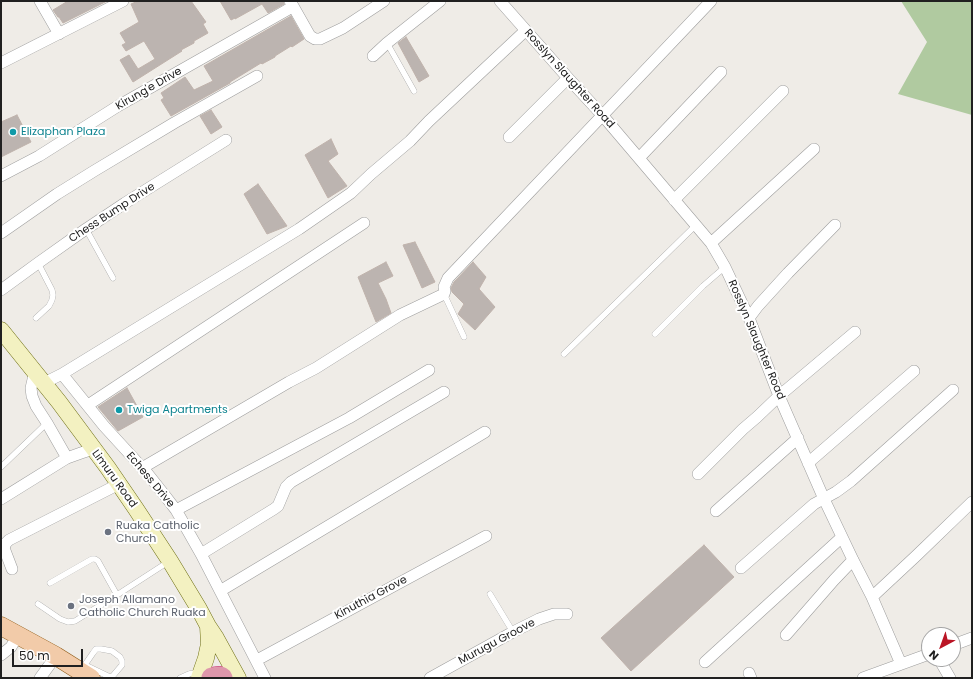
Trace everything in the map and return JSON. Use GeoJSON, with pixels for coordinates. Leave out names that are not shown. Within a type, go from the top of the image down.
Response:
{"type":"FeatureCollection","features":[{"type":"Feature","properties":{"kind":"highway"},"geometry":{"type":"LineString","coordinates":[[204,676],[222,678]]}},
{"type":"Feature","properties":{"kind":"main road","name":"Limuru Road"},"geometry":{"type":"LineString","coordinates":[[1,330],[40,377],[119,484],[170,561],[238,678]]}},
{"type":"Feature","properties":{"kind":"main road"},"geometry":{"type":"LineString","coordinates":[[1,626],[89,673]]}},
{"type":"Feature","properties":{"kind":"main road"},"geometry":{"type":"LineString","coordinates":[[204,676],[209,644],[208,626]]}},
{"type":"Feature","properties":{"kind":"street"},"geometry":{"type":"LineString","coordinates":[[40,1],[59,34]]}},
{"type":"Feature","properties":{"kind":"street"},"geometry":{"type":"LineString","coordinates":[[1,63],[123,1]]}},
{"type":"Feature","properties":{"kind":"street"},"geometry":{"type":"LineString","coordinates":[[292,3],[310,36],[315,39],[320,39],[343,28],[384,1]]}},
{"type":"Feature","properties":{"kind":"street"},"geometry":{"type":"LineString","coordinates":[[373,56],[440,1]]}},
{"type":"Feature","properties":{"kind":"street","name":"Rosslyn Slaughter Road"},"geometry":{"type":"LineString","coordinates":[[500,1],[603,116],[711,243],[725,267],[749,318],[778,396],[824,499],[872,597],[901,664]]}},
{"type":"Feature","properties":{"kind":"street"},"geometry":{"type":"LineString","coordinates":[[142,468],[316,368],[400,315],[444,294],[444,287],[448,278],[711,1]]}},
{"type":"Feature","properties":{"kind":"street","name":"Kirung'e Drive"},"geometry":{"type":"LineString","coordinates":[[1,176],[39,156],[118,106],[292,3]]}},
{"type":"Feature","properties":{"kind":"street"},"geometry":{"type":"LineString","coordinates":[[67,458],[47,422],[36,406],[32,396],[31,388],[40,377],[62,374],[299,229],[351,193],[410,141],[429,121],[526,31]]}},
{"type":"Feature","properties":{"kind":"street"},"geometry":{"type":"LineString","coordinates":[[639,158],[721,72]]}},
{"type":"Feature","properties":{"kind":"street"},"geometry":{"type":"LineString","coordinates":[[1,233],[57,194],[174,123],[257,76]]}},
{"type":"Feature","properties":{"kind":"street"},"geometry":{"type":"LineString","coordinates":[[509,137],[568,78]]}},
{"type":"Feature","properties":{"kind":"street"},"geometry":{"type":"LineString","coordinates":[[674,200],[783,91]]}},
{"type":"Feature","properties":{"kind":"street","name":"Chess Bump Drive"},"geometry":{"type":"LineString","coordinates":[[1,290],[86,229],[226,140]]}},
{"type":"Feature","properties":{"kind":"street"},"geometry":{"type":"LineString","coordinates":[[711,243],[814,149]]}},
{"type":"Feature","properties":{"kind":"street"},"geometry":{"type":"LineString","coordinates":[[88,405],[364,223]]}},
{"type":"Feature","properties":{"kind":"street"},"geometry":{"type":"LineString","coordinates":[[749,318],[788,273],[835,225]]}},
{"type":"Feature","properties":{"kind":"street"},"geometry":{"type":"LineString","coordinates":[[698,474],[778,396],[855,332]]}},
{"type":"Feature","properties":{"kind":"street"},"geometry":{"type":"LineString","coordinates":[[176,510],[349,418],[429,370]]}},
{"type":"Feature","properties":{"kind":"street"},"geometry":{"type":"LineString","coordinates":[[808,463],[914,371]]}},
{"type":"Feature","properties":{"kind":"street","name":"Echess Drive"},"geometry":{"type":"LineString","coordinates":[[62,374],[104,426],[156,484],[176,510],[201,554],[265,678]]}},
{"type":"Feature","properties":{"kind":"street"},"geometry":{"type":"LineString","coordinates":[[742,568],[814,504],[836,492],[851,481],[953,390]]}},
{"type":"Feature","properties":{"kind":"street"},"geometry":{"type":"LineString","coordinates":[[201,554],[278,506],[286,487],[291,482],[444,392]]}},
{"type":"Feature","properties":{"kind":"street"},"geometry":{"type":"LineString","coordinates":[[220,591],[485,432]]}},
{"type":"Feature","properties":{"kind":"street"},"geometry":{"type":"LineString","coordinates":[[716,511],[798,438]]}},
{"type":"Feature","properties":{"kind":"street"},"geometry":{"type":"LineString","coordinates":[[1,499],[67,458],[94,449]]}},
{"type":"Feature","properties":{"kind":"street"},"geometry":{"type":"LineString","coordinates":[[12,569],[4,548],[9,540],[119,484]]}},
{"type":"Feature","properties":{"kind":"street"},"geometry":{"type":"LineString","coordinates":[[872,597],[972,502]]}},
{"type":"Feature","properties":{"kind":"street","name":"Kinuthia Grove"},"geometry":{"type":"LineString","coordinates":[[257,660],[486,536]]}},
{"type":"Feature","properties":{"kind":"street"},"geometry":{"type":"LineString","coordinates":[[705,662],[842,537]]}},
{"type":"Feature","properties":{"kind":"street"},"geometry":{"type":"LineString","coordinates":[[786,634],[853,560]]}},
{"type":"Feature","properties":{"kind":"street","name":"Murugu Groove"},"geometry":{"type":"LineString","coordinates":[[430,678],[539,619],[554,614],[567,614]]}},
{"type":"Feature","properties":{"kind":"street"},"geometry":{"type":"LineString","coordinates":[[1,655],[11,647],[18,635]]}},
{"type":"Feature","properties":{"kind":"street"},"geometry":{"type":"LineString","coordinates":[[961,642],[972,638]]}},
{"type":"Feature","properties":{"kind":"street"},"geometry":{"type":"LineString","coordinates":[[40,678],[56,656]]}},
{"type":"Feature","properties":{"kind":"street"},"geometry":{"type":"LineString","coordinates":[[863,678],[921,657]]}},
{"type":"Feature","properties":{"kind":"street"},"geometry":{"type":"LineString","coordinates":[[944,667],[950,678]]}},
{"type":"Feature","properties":{"kind":"lane"},"geometry":{"type":"LineString","coordinates":[[387,43],[414,91]]}},
{"type":"Feature","properties":{"kind":"lane"},"geometry":{"type":"LineString","coordinates":[[564,354],[696,225]]}},
{"type":"Feature","properties":{"kind":"lane"},"geometry":{"type":"LineString","coordinates":[[86,229],[113,278]]}},
{"type":"Feature","properties":{"kind":"lane"},"geometry":{"type":"LineString","coordinates":[[36,318],[49,306],[53,295],[52,290],[38,263]]}},
{"type":"Feature","properties":{"kind":"lane"},"geometry":{"type":"LineString","coordinates":[[655,334],[703,286],[725,267]]}},
{"type":"Feature","properties":{"kind":"lane"},"geometry":{"type":"LineString","coordinates":[[444,294],[464,337]]}},
{"type":"Feature","properties":{"kind":"lane"},"geometry":{"type":"LineString","coordinates":[[1,467],[47,422]]}},
{"type":"Feature","properties":{"kind":"lane"},"geometry":{"type":"LineString","coordinates":[[50,583],[92,559],[95,559],[98,561],[117,595]]}},
{"type":"Feature","properties":{"kind":"lane"},"geometry":{"type":"LineString","coordinates":[[38,604],[60,620],[68,622],[75,621],[170,561]]}},
{"type":"Feature","properties":{"kind":"lane"},"geometry":{"type":"LineString","coordinates":[[490,594],[513,632]]}},
{"type":"Feature","properties":{"kind":"lane"},"geometry":{"type":"LineString","coordinates":[[96,649],[112,651],[120,657],[122,661],[122,665],[112,678],[89,673],[93,653],[96,649]]}},
{"type":"Feature","properties":{"kind":"lane"},"geometry":{"type":"LineString","coordinates":[[180,678],[189,674],[204,676]]}},
{"type":"Feature","properties":{"kind":"green space"},"geometry":{"type":"Polygon","coordinates":[[[901,1],[972,1],[972,115],[898,94],[927,42],[901,1]]]}},
{"type":"Feature","properties":{"kind":"building"},"geometry":{"type":"Polygon","coordinates":[[[68,1],[107,1],[63,23],[53,10],[68,1]]]}},
{"type":"Feature","properties":{"kind":"building"},"geometry":{"type":"Polygon","coordinates":[[[138,1],[191,1],[206,22],[203,24],[208,33],[133,82],[120,60],[129,55],[138,69],[155,59],[144,41],[126,51],[122,45],[126,43],[120,33],[139,22],[131,4],[138,1]]]}},
{"type":"Feature","properties":{"kind":"building"},"geometry":{"type":"Polygon","coordinates":[[[220,1],[283,1],[284,4],[268,13],[262,4],[231,20],[220,1]]]}},
{"type":"Feature","properties":{"kind":"building"},"geometry":{"type":"Polygon","coordinates":[[[291,16],[304,39],[171,116],[161,100],[164,98],[161,93],[185,77],[194,90],[213,81],[204,66],[291,16]]]}},
{"type":"Feature","properties":{"kind":"building"},"geometry":{"type":"Polygon","coordinates":[[[406,37],[429,76],[419,82],[398,43],[406,37]]]}},
{"type":"Feature","properties":{"kind":"building"},"geometry":{"type":"Polygon","coordinates":[[[211,110],[222,127],[211,134],[200,116],[211,110]]]}},
{"type":"Feature","properties":{"kind":"building","name":"Elizaphan Plaza"},"geometry":{"type":"Polygon","coordinates":[[[17,115],[31,142],[1,157],[1,122],[17,115]]]}},
{"type":"Feature","properties":{"kind":"building"},"geometry":{"type":"Polygon","coordinates":[[[331,139],[338,154],[328,161],[347,186],[328,198],[305,155],[331,139]]]}},
{"type":"Feature","properties":{"kind":"building"},"geometry":{"type":"Polygon","coordinates":[[[258,184],[287,226],[267,234],[244,194],[258,184]]]}},
{"type":"Feature","properties":{"kind":"building"},"geometry":{"type":"Polygon","coordinates":[[[415,242],[435,282],[422,288],[403,245],[415,242]]]}},
{"type":"Feature","properties":{"kind":"building"},"geometry":{"type":"Polygon","coordinates":[[[386,262],[393,276],[378,283],[391,313],[376,322],[358,277],[386,262]]]}},
{"type":"Feature","properties":{"kind":"building"},"geometry":{"type":"Polygon","coordinates":[[[473,262],[486,277],[479,289],[495,307],[475,330],[458,314],[464,304],[452,292],[451,288],[454,282],[473,262]]]}},
{"type":"Feature","properties":{"kind":"building","name":"Twiga Apartments"},"geometry":{"type":"Polygon","coordinates":[[[127,388],[143,417],[118,431],[98,407],[127,388]]]}},
{"type":"Feature","properties":{"kind":"building"},"geometry":{"type":"Polygon","coordinates":[[[704,545],[734,577],[631,671],[601,638],[704,545]]]}},
{"type":"Feature","properties":{"kind":"place","name":"Elizaphan Plaza"},"geometry":{"type":"Point","coordinates":[13,132]}},
{"type":"Feature","properties":{"kind":"place","name":"Twiga Apartments"},"geometry":{"type":"Point","coordinates":[119,410]}},
{"type":"Feature","properties":{"kind":"place","name":"Ruaka Catholic Church"},"geometry":{"type":"Point","coordinates":[108,532]}},
{"type":"Feature","properties":{"kind":"place","name":"Joseph Allamano Catholic Church Ruaka"},"geometry":{"type":"Point","coordinates":[71,606]}}]}
